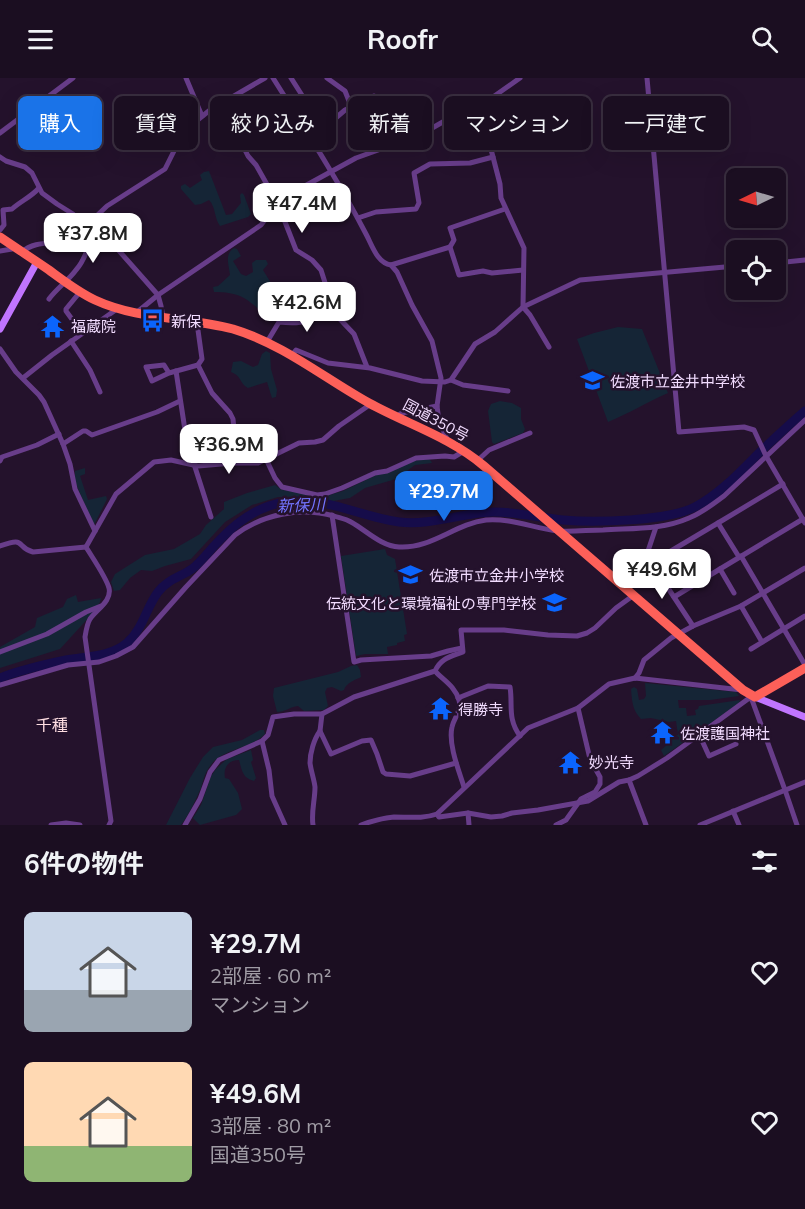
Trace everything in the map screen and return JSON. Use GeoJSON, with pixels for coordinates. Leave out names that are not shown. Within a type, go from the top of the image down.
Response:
{"type":"FeatureCollection","features":[{"type":"Feature","properties":{"kind":"highway","name":"国道350号"},"geometry":{"type":"LineString","coordinates":[[0,237],[94,300],[117,309],[233,330],[267,342],[370,403],[464,451],[743,690],[755,697]]}},
{"type":"Feature","properties":{"kind":"highway"},"geometry":{"type":"LineString","coordinates":[[755,697],[805,667]]}},
{"type":"Feature","properties":{"kind":"street"},"geometry":{"type":"LineString","coordinates":[[0,133],[73,78]]}},
{"type":"Feature","properties":{"kind":"street"},"geometry":{"type":"LineString","coordinates":[[186,78],[202,116]]}},
{"type":"Feature","properties":{"kind":"street"},"geometry":{"type":"LineString","coordinates":[[234,96],[265,78]]}},
{"type":"Feature","properties":{"kind":"street"},"geometry":{"type":"LineString","coordinates":[[273,78],[284,96]]}},
{"type":"Feature","properties":{"kind":"street"},"geometry":{"type":"LineString","coordinates":[[291,78],[302,96]]}},
{"type":"Feature","properties":{"kind":"street"},"geometry":{"type":"LineString","coordinates":[[327,78],[345,91],[348,98]]}},
{"type":"Feature","properties":{"kind":"street"},"geometry":{"type":"LineString","coordinates":[[493,96],[520,78]]}},
{"type":"Feature","properties":{"kind":"street"},"geometry":{"type":"LineString","coordinates":[[647,78],[679,432],[744,427],[754,430],[766,456],[804,521],[720,568],[674,597]]}},
{"type":"Feature","properties":{"kind":"street"},"geometry":{"type":"LineString","coordinates":[[336,118],[348,108]]}},
{"type":"Feature","properties":{"kind":"street"},"geometry":{"type":"LineString","coordinates":[[49,299],[77,270],[85,253],[89,232],[87,225],[107,206],[165,169],[184,131],[210,111]]}},
{"type":"Feature","properties":{"kind":"street"},"geometry":{"type":"LineString","coordinates":[[245,150],[278,204],[296,250],[312,260],[321,270],[335,314],[354,334],[367,367]]}},
{"type":"Feature","properties":{"kind":"street"},"geometry":{"type":"LineString","coordinates":[[318,150],[379,258],[386,264],[391,265],[450,247],[454,240],[450,228],[505,209]]}},
{"type":"Feature","properties":{"kind":"street"},"geometry":{"type":"LineString","coordinates":[[136,313],[158,295],[261,225],[281,199],[356,158],[378,150]]}},
{"type":"Feature","properties":{"kind":"street"},"geometry":{"type":"LineString","coordinates":[[490,150],[500,184],[501,198],[524,248],[524,307],[549,348]]}},
{"type":"Feature","properties":{"kind":"street"},"geometry":{"type":"LineString","coordinates":[[0,157],[25,167],[32,173],[39,188],[49,199],[73,214],[89,232],[113,244],[158,295],[163,318]]}},
{"type":"Feature","properties":{"kind":"street"},"geometry":{"type":"LineString","coordinates":[[358,218],[376,212],[416,209],[419,203],[414,173],[430,164],[470,163],[492,157]]}},
{"type":"Feature","properties":{"kind":"street"},"geometry":{"type":"LineString","coordinates":[[0,230],[4,225],[3,210],[12,209],[39,188]]}},
{"type":"Feature","properties":{"kind":"street"},"geometry":{"type":"LineString","coordinates":[[0,251],[65,241],[89,232]]}},
{"type":"Feature","properties":{"kind":"street"},"geometry":{"type":"LineString","coordinates":[[450,247],[459,275],[483,271],[492,273],[523,270]]}},
{"type":"Feature","properties":{"kind":"street"},"geometry":{"type":"LineString","coordinates":[[786,262],[805,260]]}},
{"type":"Feature","properties":{"kind":"street"},"geometry":{"type":"LineString","coordinates":[[0,329],[37,262]]}},
{"type":"Feature","properties":{"kind":"street"},"geometry":{"type":"LineString","coordinates":[[391,265],[397,272],[432,341],[440,382],[437,406],[439,421],[447,441]]}},
{"type":"Feature","properties":{"kind":"street"},"geometry":{"type":"LineString","coordinates":[[451,380],[475,344],[498,330],[524,307],[537,299],[580,280],[726,267]]}},
{"type":"Feature","properties":{"kind":"street"},"geometry":{"type":"LineString","coordinates":[[80,292],[66,309],[82,333]]}},
{"type":"Feature","properties":{"kind":"street"},"geometry":{"type":"LineString","coordinates":[[267,342],[279,321],[299,323],[309,321],[332,305]]}},
{"type":"Feature","properties":{"kind":"street"},"geometry":{"type":"LineString","coordinates":[[23,378],[117,309]]}},
{"type":"Feature","properties":{"kind":"street"},"geometry":{"type":"LineString","coordinates":[[169,373],[198,365],[202,359],[197,323]]}},
{"type":"Feature","properties":{"kind":"street"},"geometry":{"type":"LineString","coordinates":[[71,341],[90,370],[100,392]]}},
{"type":"Feature","properties":{"kind":"street"},"geometry":{"type":"LineString","coordinates":[[0,349],[16,372],[39,395],[59,434],[70,464],[75,489],[95,531]]}},
{"type":"Feature","properties":{"kind":"street"},"geometry":{"type":"LineString","coordinates":[[292,355],[296,350],[328,363],[367,367],[422,381],[451,380],[463,385],[508,391]]}},
{"type":"Feature","properties":{"kind":"street"},"geometry":{"type":"LineString","coordinates":[[328,363],[329,374]]}},
{"type":"Feature","properties":{"kind":"street"},"geometry":{"type":"LineString","coordinates":[[198,365],[213,393],[233,419],[231,452],[233,463]]}},
{"type":"Feature","properties":{"kind":"street"},"geometry":{"type":"LineString","coordinates":[[176,371],[192,464],[211,517]]}},
{"type":"Feature","properties":{"kind":"street"},"geometry":{"type":"LineString","coordinates":[[63,444],[83,431],[92,435],[157,412],[180,401]]}},
{"type":"Feature","properties":{"kind":"street"},"geometry":{"type":"LineString","coordinates":[[86,546],[116,494],[154,462],[171,460],[198,466],[258,463],[298,443],[323,440],[370,403]]}},
{"type":"Feature","properties":{"kind":"street"},"geometry":{"type":"LineString","coordinates":[[397,416],[402,412],[437,406]]}},
{"type":"Feature","properties":{"kind":"street"},"geometry":{"type":"LineString","coordinates":[[0,685],[68,665],[116,656],[133,647],[230,540],[243,529],[275,515],[291,512],[319,512],[332,515],[348,520],[387,545],[397,547],[430,542],[454,529],[489,520],[556,529],[656,527],[690,518],[711,506],[805,420]]}},
{"type":"Feature","properties":{"kind":"street"},"geometry":{"type":"LineString","coordinates":[[477,460],[494,447],[530,432]]}},
{"type":"Feature","properties":{"kind":"street"},"geometry":{"type":"LineString","coordinates":[[0,461],[2,457],[37,445],[59,434]]}},
{"type":"Feature","properties":{"kind":"street"},"geometry":{"type":"LineString","coordinates":[[266,459],[282,487],[317,495],[333,492],[416,458],[454,457],[464,451]]}},
{"type":"Feature","properties":{"kind":"street"},"geometry":{"type":"LineString","coordinates":[[649,564],[783,484]]}},
{"type":"Feature","properties":{"kind":"street"},"geometry":{"type":"LineString","coordinates":[[332,515],[354,662],[431,656],[462,648]]}},
{"type":"Feature","properties":{"kind":"street"},"geometry":{"type":"LineString","coordinates":[[718,523],[763,593],[805,667]]}},
{"type":"Feature","properties":{"kind":"street"},"geometry":{"type":"LineString","coordinates":[[656,527],[647,554],[649,564],[693,626]]}},
{"type":"Feature","properties":{"kind":"street"},"geometry":{"type":"LineString","coordinates":[[0,546],[17,542],[33,552],[86,546]]}},
{"type":"Feature","properties":{"kind":"street"},"geometry":{"type":"LineString","coordinates":[[86,546],[109,586],[107,598],[90,620],[86,630],[86,648],[111,821],[109,825]]}},
{"type":"Feature","properties":{"kind":"street"},"geometry":{"type":"LineString","coordinates":[[720,568],[734,593]]}},
{"type":"Feature","properties":{"kind":"street"},"geometry":{"type":"LineString","coordinates":[[635,678],[646,658],[671,638],[741,606],[805,568]]}},
{"type":"Feature","properties":{"kind":"street"},"geometry":{"type":"LineString","coordinates":[[185,825],[200,799],[210,772],[219,760],[262,741],[268,735],[273,717],[322,714],[354,697],[435,671],[444,659],[463,652],[461,630],[504,630],[548,635],[582,634],[595,628],[634,595]]}},
{"type":"Feature","properties":{"kind":"street"},"geometry":{"type":"LineString","coordinates":[[0,652],[47,634],[86,612],[102,606]]}},
{"type":"Feature","properties":{"kind":"street"},"geometry":{"type":"LineString","coordinates":[[741,606],[762,642]]}},
{"type":"Feature","properties":{"kind":"street"},"geometry":{"type":"LineString","coordinates":[[751,649],[805,616]]}},
{"type":"Feature","properties":{"kind":"street"},"geometry":{"type":"LineString","coordinates":[[435,671],[450,684],[458,698],[460,709],[452,727],[452,740],[456,763],[464,787]]}},
{"type":"Feature","properties":{"kind":"street"},"geometry":{"type":"LineString","coordinates":[[361,825],[392,817],[428,817],[437,814],[528,728],[578,708],[606,685],[635,678],[743,690]]}},
{"type":"Feature","properties":{"kind":"street"},"geometry":{"type":"LineString","coordinates":[[458,698],[488,686],[511,687],[510,714],[519,736]]}},
{"type":"Feature","properties":{"kind":"street"},"geometry":{"type":"LineString","coordinates":[[437,814],[439,817],[468,813],[491,817],[588,801],[619,782],[638,776],[667,758],[748,699],[755,697],[805,717]]}},
{"type":"Feature","properties":{"kind":"street"},"geometry":{"type":"LineString","coordinates":[[755,697],[752,700],[797,825]]}},
{"type":"Feature","properties":{"kind":"street"},"geometry":{"type":"LineString","coordinates":[[556,825],[566,819],[581,799],[598,788],[600,777],[590,759],[578,708]]}},
{"type":"Feature","properties":{"kind":"street"},"geometry":{"type":"LineString","coordinates":[[313,825],[311,814],[315,788],[310,763],[314,743],[320,731],[322,714]]}},
{"type":"Feature","properties":{"kind":"street"},"geometry":{"type":"LineString","coordinates":[[320,731],[331,754],[362,741],[371,740],[383,772],[386,774],[410,776],[456,763]]}},
{"type":"Feature","properties":{"kind":"street"},"geometry":{"type":"LineString","coordinates":[[699,734],[709,756],[736,744]]}},
{"type":"Feature","properties":{"kind":"street"},"geometry":{"type":"LineString","coordinates":[[262,741],[272,796],[285,825]]}},
{"type":"Feature","properties":{"kind":"street"},"geometry":{"type":"LineString","coordinates":[[629,780],[646,825]]}},
{"type":"Feature","properties":{"kind":"street"},"geometry":{"type":"LineString","coordinates":[[700,825],[805,782]]}},
{"type":"Feature","properties":{"kind":"street"},"geometry":{"type":"LineString","coordinates":[[733,811],[739,825]]}},
{"type":"Feature","properties":{"kind":"street"},"geometry":{"type":"LineString","coordinates":[[468,813],[470,825]]}},
{"type":"Feature","properties":{"kind":"street"},"geometry":{"type":"LineString","coordinates":[[446,816],[447,825]]}},
{"type":"Feature","properties":{"kind":"street"},"geometry":{"type":"LineString","coordinates":[[51,825],[80,825]]}},
{"type":"Feature","properties":{"kind":"shaded area"},"geometry":{"type":"Polygon","coordinates":[[[209,171],[226,215],[232,214],[241,203],[242,193],[251,214],[248,217],[220,226],[209,200],[195,205],[181,189],[181,186],[185,184],[190,188],[202,180],[200,175],[209,171]]]}},
{"type":"Feature","properties":{"kind":"shaded area"},"geometry":{"type":"Polygon","coordinates":[[[234,248],[241,256],[233,261],[241,274],[246,276],[253,272],[252,263],[256,260],[266,260],[268,264],[263,270],[271,283],[258,299],[269,315],[241,296],[214,292],[213,287],[218,286],[230,275],[228,257],[234,248]]]}},
{"type":"Feature","properties":{"kind":"shaded area"},"geometry":{"type":"Polygon","coordinates":[[[618,327],[642,329],[668,393],[608,422],[577,339],[618,327]]]}},
{"type":"Feature","properties":{"kind":"shaded area"},"geometry":{"type":"Polygon","coordinates":[[[266,351],[270,353],[271,369],[277,390],[276,397],[272,398],[267,382],[248,388],[237,375],[231,372],[233,362],[241,361],[253,367],[258,365],[262,354],[266,351]]]}},
{"type":"Feature","properties":{"kind":"shaded area"},"geometry":{"type":"Polygon","coordinates":[[[500,401],[512,403],[521,408],[521,419],[525,429],[523,433],[494,444],[488,411],[491,404],[500,401]]]}},
{"type":"Feature","properties":{"kind":"shaded area"},"geometry":{"type":"Polygon","coordinates":[[[429,459],[432,463],[415,465],[396,479],[365,488],[350,498],[333,501],[278,497],[252,505],[225,522],[191,559],[152,571],[141,570],[120,590],[114,591],[111,582],[115,574],[145,555],[174,549],[200,534],[206,525],[224,509],[224,502],[275,485],[282,490],[326,496],[412,461],[429,459]]]}},
{"type":"Feature","properties":{"kind":"shaded area"},"geometry":{"type":"Polygon","coordinates":[[[85,468],[85,474],[80,476],[88,500],[106,496],[107,499],[94,525],[75,482],[75,471],[85,468]]]}},
{"type":"Feature","properties":{"kind":"shaded area"},"geometry":{"type":"Polygon","coordinates":[[[385,549],[387,555],[395,559],[407,634],[404,635],[405,641],[387,647],[388,654],[356,656],[341,556],[385,549]]]}},
{"type":"Feature","properties":{"kind":"shaded area"},"geometry":{"type":"Polygon","coordinates":[[[76,595],[78,602],[101,598],[92,614],[60,649],[0,668],[0,647],[35,627],[37,618],[63,607],[67,599],[76,595]]]}},
{"type":"Feature","properties":{"kind":"shaded area"},"geometry":{"type":"Polygon","coordinates":[[[357,665],[361,677],[341,691],[332,687],[327,688],[325,692],[328,706],[324,710],[304,711],[298,706],[277,712],[273,696],[274,688],[357,665]]]}},
{"type":"Feature","properties":{"kind":"shaded area"},"geometry":{"type":"Polygon","coordinates":[[[645,683],[736,692],[739,696],[710,700],[678,700],[679,708],[686,708],[687,716],[696,715],[695,710],[699,706],[740,700],[739,703],[664,756],[661,750],[667,745],[669,738],[678,735],[676,721],[641,719],[638,716],[633,705],[631,689],[634,687],[637,689],[639,700],[644,699],[646,696],[645,683]]]}},
{"type":"Feature","properties":{"kind":"shaded area"},"geometry":{"type":"Polygon","coordinates":[[[264,730],[265,734],[259,739],[215,760],[205,774],[201,788],[181,825],[166,825],[203,757],[213,747],[242,740],[264,730]]]}},
{"type":"Feature","properties":{"kind":"shaded area"},"geometry":{"type":"Polygon","coordinates":[[[251,750],[253,760],[251,762],[256,778],[254,781],[245,776],[239,760],[229,763],[225,771],[225,778],[229,779],[238,793],[242,809],[236,815],[200,825],[193,818],[201,805],[211,776],[227,759],[251,750]]]}},
{"type":"Feature","properties":{"kind":"waterway","name":"新保川"},"geometry":{"type":"LineString","coordinates":[[0,678],[24,670],[90,657],[120,648],[137,631],[154,598],[162,588],[195,567],[239,523],[269,506],[287,502],[319,502],[382,519],[412,523],[495,512],[593,521],[630,520],[667,515],[683,512],[713,496],[805,411]]}},
{"type":"Feature","properties":{"kind":"place","name":"新保"},"geometry":{"type":"Point","coordinates":[153,321]}},
{"type":"Feature","properties":{"kind":"place","name":"福蔵院"},"geometry":{"type":"Point","coordinates":[53,326]}},
{"type":"Feature","properties":{"kind":"place","name":"佐渡市立金井中学校"},"geometry":{"type":"Point","coordinates":[592,381]}},
{"type":"Feature","properties":{"kind":"place","name":"佐渡市立金井小学校"},"geometry":{"type":"Point","coordinates":[411,575]}},
{"type":"Feature","properties":{"kind":"place","name":"伝統文化と環境福祉の専門学校"},"geometry":{"type":"Point","coordinates":[554,603]}},
{"type":"Feature","properties":{"kind":"place","name":"得勝寺"},"geometry":{"type":"Point","coordinates":[440,709]}},
{"type":"Feature","properties":{"kind":"place","name":"佐渡護国神社"},"geometry":{"type":"Point","coordinates":[662,733]}},
{"type":"Feature","properties":{"kind":"place","name":"妙光寺"},"geometry":{"type":"Point","coordinates":[571,762]}},
{"type":"Feature","properties":{"kind":"district","name":"千種"},"geometry":{"type":"Point","coordinates":[52,725]}}]}
